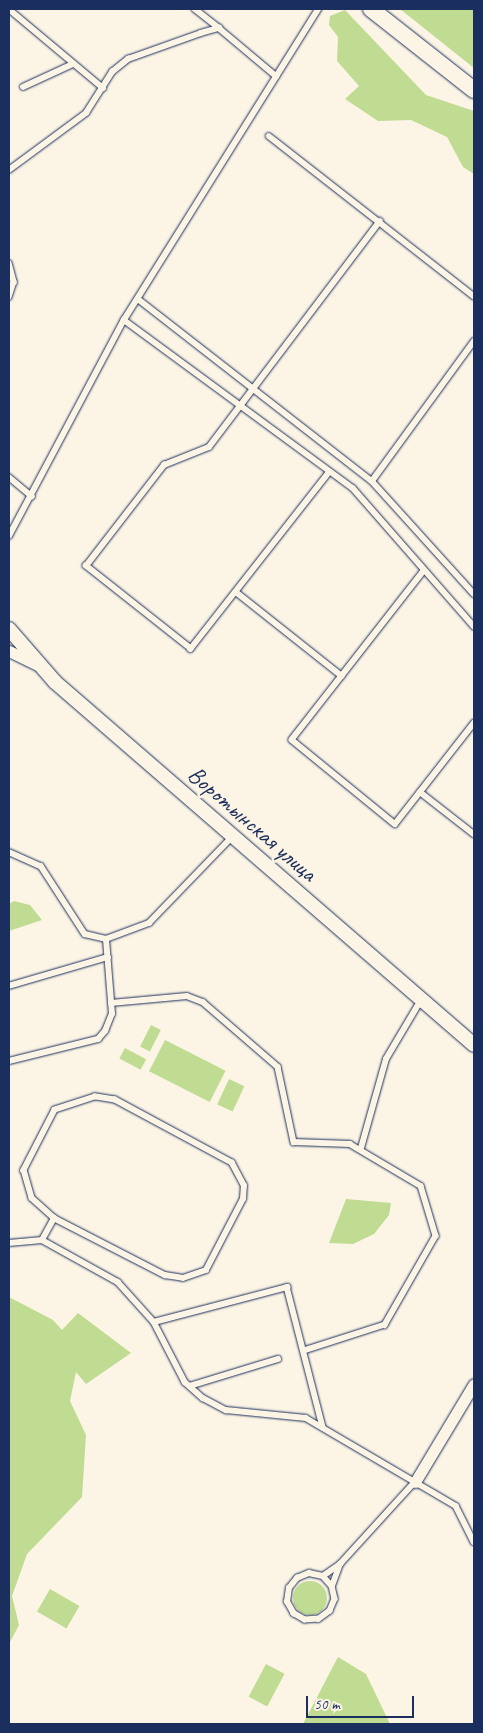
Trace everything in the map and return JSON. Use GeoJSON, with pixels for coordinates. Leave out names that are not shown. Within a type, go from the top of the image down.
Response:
{"type":"FeatureCollection","features":[{"type":"Feature","properties":{"kind":"main road"},"geometry":{"type":"LineString","coordinates":[[371,9],[474,90]]}},
{"type":"Feature","properties":{"kind":"street","name":"Воротынская улица"},"geometry":{"type":"LineString","coordinates":[[9,629],[38,665],[474,1045]]}},
{"type":"Feature","properties":{"kind":"street"},"geometry":{"type":"LineString","coordinates":[[9,651],[38,665]]}},
{"type":"Feature","properties":{"kind":"street"},"geometry":{"type":"LineString","coordinates":[[415,1482],[474,1384]]}},
{"type":"Feature","properties":{"kind":"lane"},"geometry":{"type":"LineString","coordinates":[[9,9],[103,88]]}},
{"type":"Feature","properties":{"kind":"lane"},"geometry":{"type":"LineString","coordinates":[[195,9],[276,76]]}},
{"type":"Feature","properties":{"kind":"lane"},"geometry":{"type":"LineString","coordinates":[[9,536],[32,496],[124,320],[318,9]]}},
{"type":"Feature","properties":{"kind":"lane"},"geometry":{"type":"LineString","coordinates":[[9,170],[86,113],[112,72],[128,59],[219,28]]}},
{"type":"Feature","properties":{"kind":"lane"},"geometry":{"type":"LineString","coordinates":[[23,86],[73,64]]}},
{"type":"Feature","properties":{"kind":"lane"},"geometry":{"type":"LineString","coordinates":[[269,136],[474,296]]}},
{"type":"Feature","properties":{"kind":"lane"},"geometry":{"type":"LineString","coordinates":[[329,474],[191,650],[86,566],[164,465],[209,447],[380,221]]}},
{"type":"Feature","properties":{"kind":"lane"},"geometry":{"type":"LineString","coordinates":[[9,263],[14,282],[9,297]]}},
{"type":"Feature","properties":{"kind":"lane"},"geometry":{"type":"LineString","coordinates":[[138,299],[372,481],[474,591]]}},
{"type":"Feature","properties":{"kind":"lane"},"geometry":{"type":"LineString","coordinates":[[124,320],[241,404],[329,474],[354,488],[424,571],[474,626]]}},
{"type":"Feature","properties":{"kind":"lane"},"geometry":{"type":"LineString","coordinates":[[372,481],[474,341]]}},
{"type":"Feature","properties":{"kind":"lane"},"geometry":{"type":"LineString","coordinates":[[9,477],[32,496]]}},
{"type":"Feature","properties":{"kind":"lane"},"geometry":{"type":"LineString","coordinates":[[424,571],[292,740],[395,824],[474,723]]}},
{"type":"Feature","properties":{"kind":"lane"},"geometry":{"type":"LineString","coordinates":[[236,592],[342,676]]}},
{"type":"Feature","properties":{"kind":"lane"},"geometry":{"type":"LineString","coordinates":[[420,792],[474,834]]}},
{"type":"Feature","properties":{"kind":"lane"},"geometry":{"type":"LineString","coordinates":[[9,852],[41,866],[85,934],[106,938],[149,923],[232,836]]}},
{"type":"Feature","properties":{"kind":"lane"},"geometry":{"type":"LineString","coordinates":[[9,1061],[98,1039],[111,1022],[106,938]]}},
{"type":"Feature","properties":{"kind":"lane"},"geometry":{"type":"LineString","coordinates":[[9,986],[108,956]]}},
{"type":"Feature","properties":{"kind":"lane"},"geometry":{"type":"LineString","coordinates":[[111,1002],[187,996],[203,1002],[278,1067],[294,1142],[302,1146],[340,1143],[361,1148],[417,1182],[431,1210],[436,1236],[385,1325],[304,1351]]}},
{"type":"Feature","properties":{"kind":"lane"},"geometry":{"type":"LineString","coordinates":[[361,1148],[386,1059],[422,1000]]}},
{"type":"Feature","properties":{"kind":"lane"},"geometry":{"type":"LineString","coordinates":[[95,1097],[115,1100],[232,1163],[244,1186],[243,1199],[206,1270],[183,1278],[165,1275],[54,1218],[32,1198],[24,1170],[55,1110],[95,1097]]}},
{"type":"Feature","properties":{"kind":"lane"},"geometry":{"type":"LineString","coordinates":[[42,1240],[54,1218]]}},
{"type":"Feature","properties":{"kind":"lane"},"geometry":{"type":"LineString","coordinates":[[9,1243],[42,1240],[118,1282],[154,1322],[190,1386],[226,1410],[306,1418],[323,1427],[456,1506],[474,1542]]}},
{"type":"Feature","properties":{"kind":"lane"},"geometry":{"type":"LineString","coordinates":[[154,1322],[287,1287],[323,1427]]}},
{"type":"Feature","properties":{"kind":"lane"},"geometry":{"type":"LineString","coordinates":[[190,1386],[278,1359]]}},
{"type":"Feature","properties":{"kind":"lane"},"geometry":{"type":"LineString","coordinates":[[340,1564],[332,1586],[332,1605],[319,1619],[306,1620],[294,1614],[287,1602],[288,1588],[303,1575],[323,1576],[340,1564],[415,1482]]}},
{"type":"Feature","properties":{"kind":"lane"},"geometry":{"type":"LineString","coordinates":[[323,1576],[332,1586]]}},
{"type":"Feature","properties":{"kind":"green space"},"geometry":{"type":"Polygon","coordinates":[[[400,9],[474,9],[474,68],[400,9]]]}},
{"type":"Feature","properties":{"kind":"green space"},"geometry":{"type":"Polygon","coordinates":[[[345,10],[426,95],[474,111],[474,174],[463,167],[447,137],[411,120],[378,121],[345,99],[359,86],[337,61],[338,37],[329,25],[330,16],[345,10]]]}},
{"type":"Feature","properties":{"kind":"green space"},"geometry":{"type":"Polygon","coordinates":[[[14,901],[30,905],[42,920],[9,931],[9,904],[14,901]]]}},
{"type":"Feature","properties":{"kind":"green space"},"geometry":{"type":"Polygon","coordinates":[[[151,1025],[161,1030],[150,1051],[140,1046],[151,1025]]]}},
{"type":"Feature","properties":{"kind":"green space"},"geometry":{"type":"Polygon","coordinates":[[[165,1040],[226,1071],[210,1102],[149,1071],[165,1040]]]}},
{"type":"Feature","properties":{"kind":"green space"},"geometry":{"type":"Polygon","coordinates":[[[125,1048],[146,1059],[141,1070],[119,1059],[125,1048]]]}},
{"type":"Feature","properties":{"kind":"green space"},"geometry":{"type":"Polygon","coordinates":[[[229,1079],[244,1086],[233,1112],[217,1104],[229,1079]]]}},
{"type":"Feature","properties":{"kind":"green space"},"geometry":{"type":"Polygon","coordinates":[[[346,1199],[391,1203],[389,1215],[374,1234],[353,1244],[329,1243],[346,1199]]]}},
{"type":"Feature","properties":{"kind":"green space"},"geometry":{"type":"Polygon","coordinates":[[[9,1297],[53,1320],[62,1330],[78,1313],[131,1353],[86,1384],[76,1372],[70,1401],[86,1435],[82,1497],[27,1554],[12,1596],[19,1625],[9,1644],[9,1297]]]}},
{"type":"Feature","properties":{"kind":"green space"},"geometry":{"type":"Polygon","coordinates":[[[310,1581],[322,1586],[327,1598],[322,1610],[310,1615],[298,1610],[293,1598],[298,1586],[310,1581]]]}},
{"type":"Feature","properties":{"kind":"green space"},"geometry":{"type":"Polygon","coordinates":[[[50,1589],[79,1606],[66,1629],[37,1612],[50,1589]]]}},
{"type":"Feature","properties":{"kind":"green space"},"geometry":{"type":"Polygon","coordinates":[[[338,1657],[366,1674],[390,1724],[303,1724],[338,1657]]]}},
{"type":"Feature","properties":{"kind":"green space"},"geometry":{"type":"Polygon","coordinates":[[[266,1664],[285,1674],[267,1707],[249,1697],[266,1664]]]}}]}
